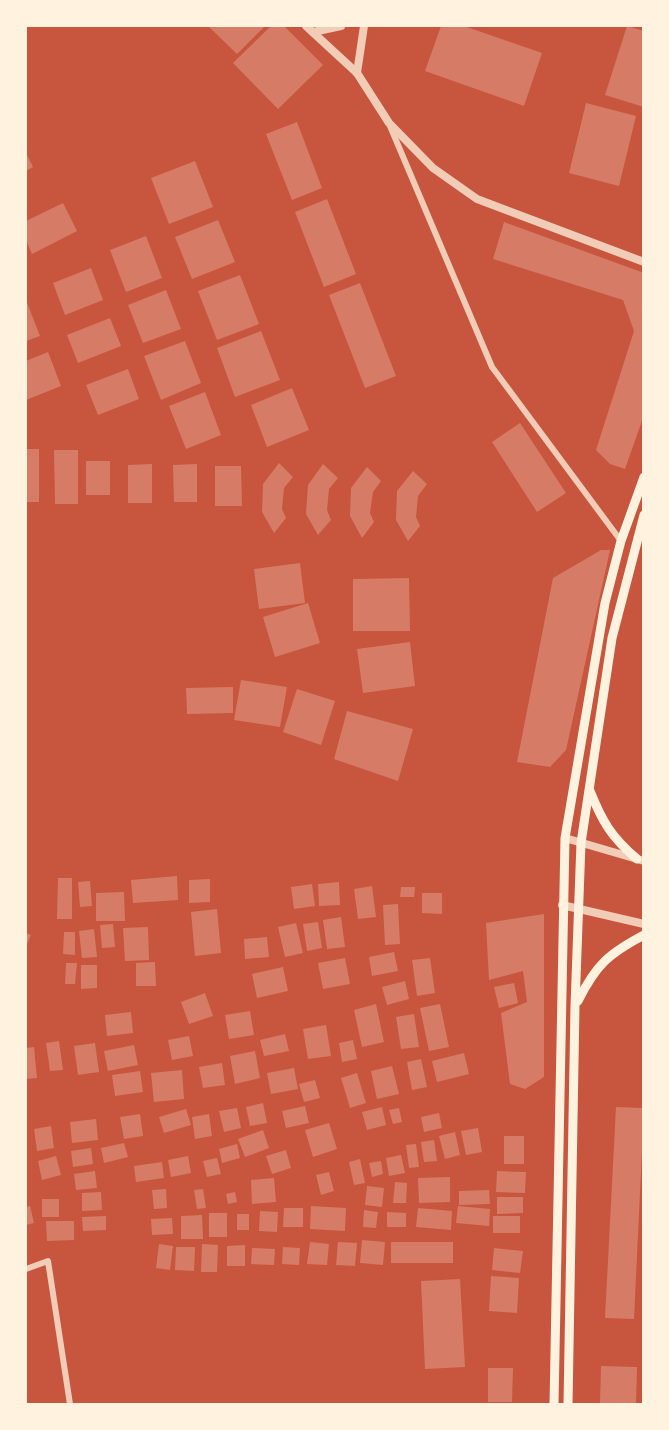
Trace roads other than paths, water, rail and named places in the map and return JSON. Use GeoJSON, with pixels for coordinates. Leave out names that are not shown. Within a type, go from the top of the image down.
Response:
{"type":"FeatureCollection","features":[{"type":"Feature","properties":{"kind":"main road"},"geometry":{"type":"LineString","coordinates":[[554,1404],[565,838],[605,603],[621,541],[644,477]]}},
{"type":"Feature","properties":{"kind":"main road"},"geometry":{"type":"LineString","coordinates":[[568,1404],[575,1006],[581,843],[612,638],[644,515]]}},
{"type":"Feature","properties":{"kind":"main road"},"geometry":{"type":"LineString","coordinates":[[589,789],[601,819],[615,841],[640,860]]}},
{"type":"Feature","properties":{"kind":"main road"},"geometry":{"type":"LineString","coordinates":[[575,1006],[592,972],[623,946],[644,935]]}},
{"type":"Feature","properties":{"kind":"street"},"geometry":{"type":"LineString","coordinates":[[309,29],[341,26]]}},
{"type":"Feature","properties":{"kind":"street"},"geometry":{"type":"LineString","coordinates":[[357,73],[364,26]]}},
{"type":"Feature","properties":{"kind":"street"},"geometry":{"type":"LineString","coordinates":[[309,29],[357,73],[389,123],[492,367],[621,541]]}},
{"type":"Feature","properties":{"kind":"street"},"geometry":{"type":"LineString","coordinates":[[389,123],[433,168],[477,199],[644,262]]}},
{"type":"Feature","properties":{"kind":"street"},"geometry":{"type":"LineString","coordinates":[[565,838],[640,860]]}},
{"type":"Feature","properties":{"kind":"street"},"geometry":{"type":"LineString","coordinates":[[562,904],[644,924]]}},
{"type":"Feature","properties":{"kind":"street"},"geometry":{"type":"LineString","coordinates":[[26,1269],[48,1261],[70,1404]]}}]}
